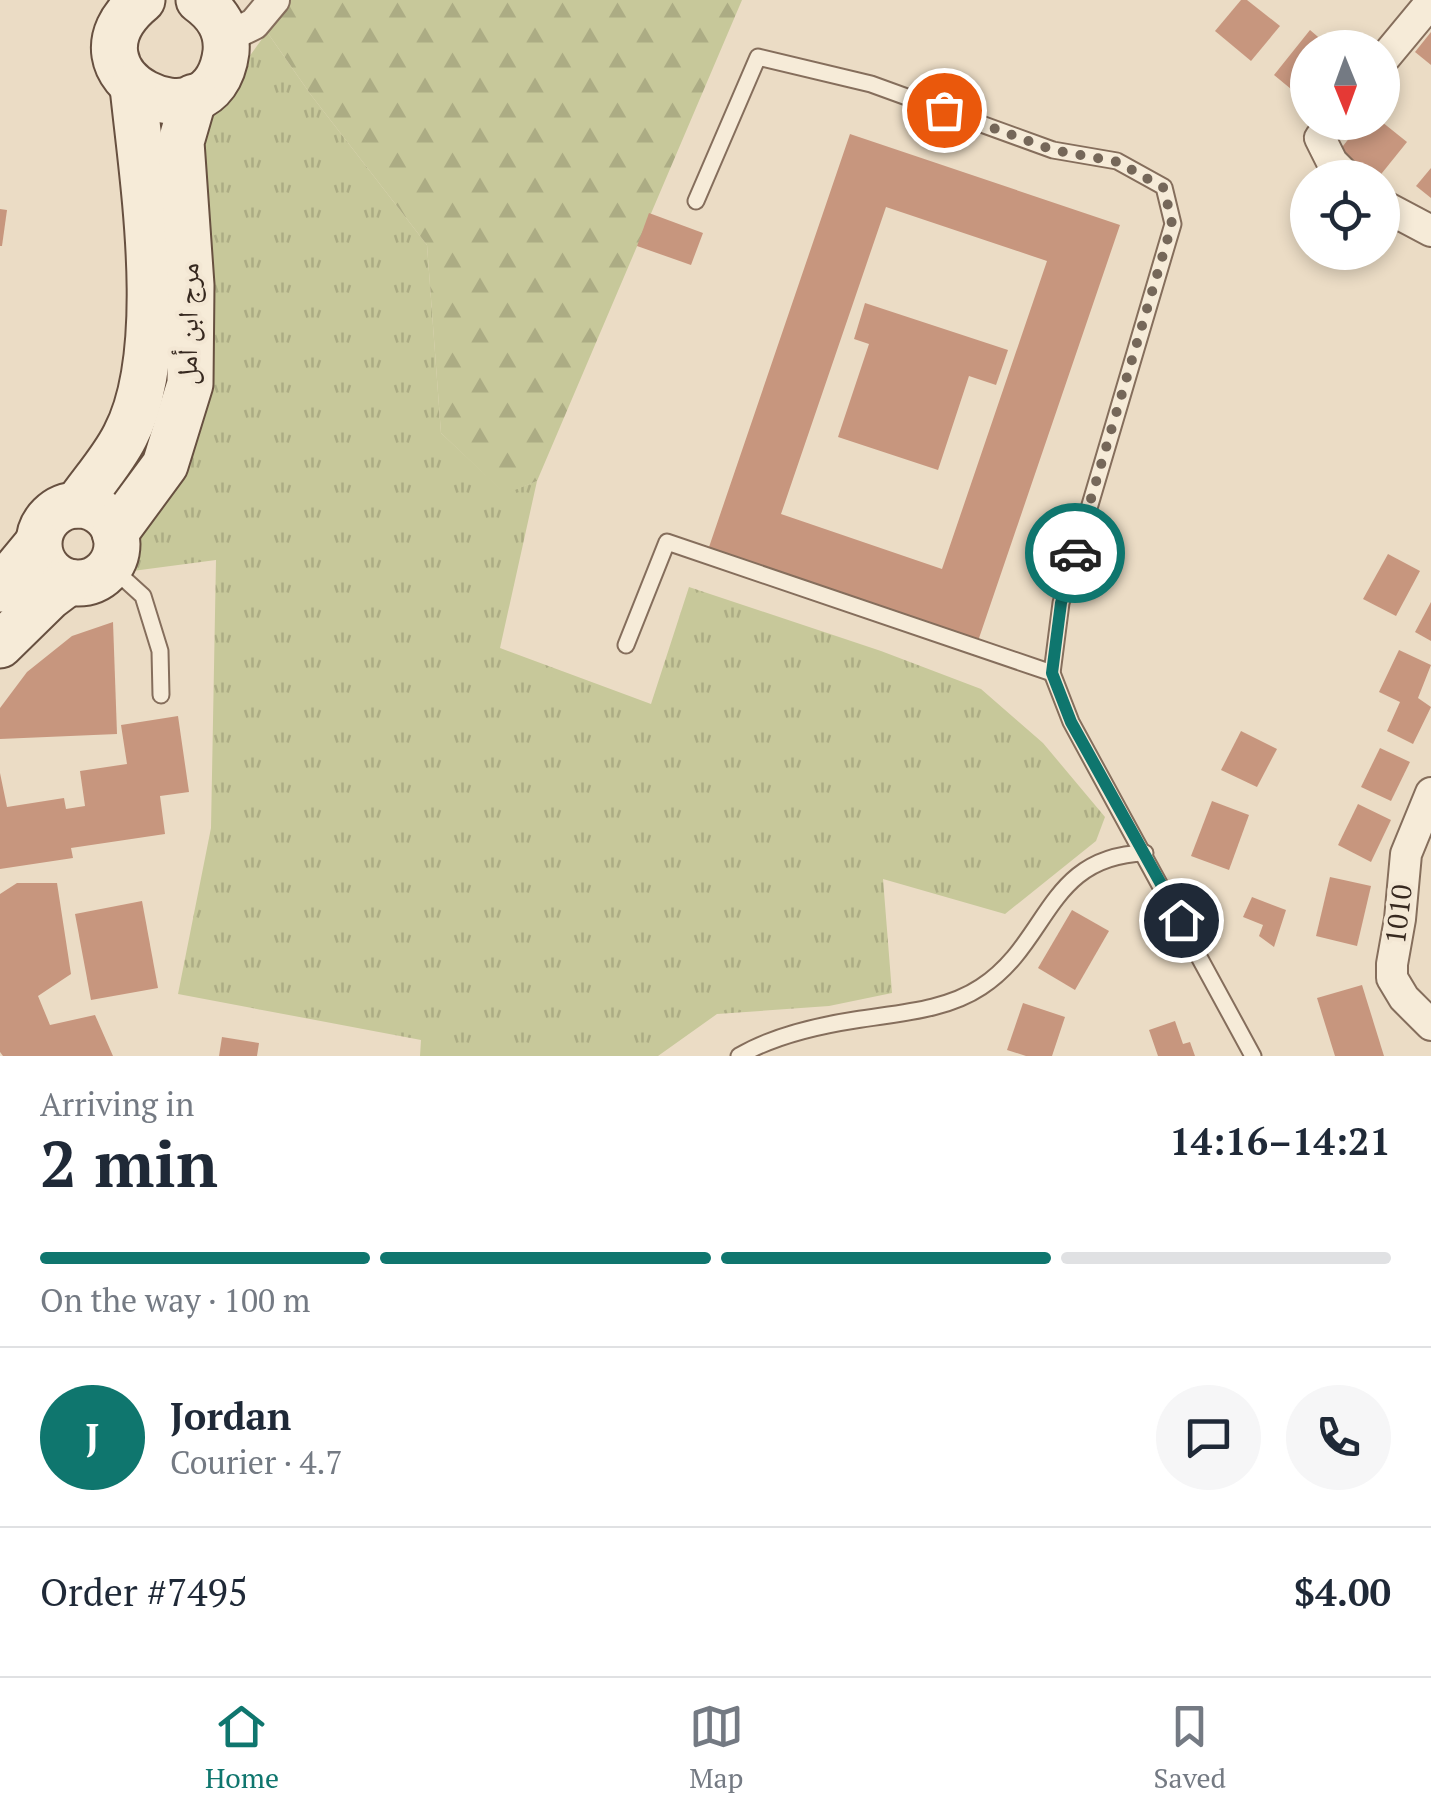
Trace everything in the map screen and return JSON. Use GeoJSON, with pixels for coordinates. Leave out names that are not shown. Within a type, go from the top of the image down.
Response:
{"type":"FeatureCollection","features":[{"type":"Feature","properties":{"kind":"street"},"geometry":{"type":"LineString","coordinates":[[134,88],[152,99],[169,102],[194,97],[216,80],[224,62],[226,38],[212,9],[200,0]]}},
{"type":"Feature","properties":{"kind":"street"},"geometry":{"type":"LineString","coordinates":[[226,38],[254,24],[274,0]]}},
{"type":"Feature","properties":{"kind":"street","name":"مرج ابن أمل"},"geometry":{"type":"LineString","coordinates":[[77,505],[126,435],[146,375],[151,295],[134,88],[117,61],[116,44],[119,27],[137,2]]}},
{"type":"Feature","properties":{"kind":"street"},"geometry":{"type":"LineString","coordinates":[[1400,39],[1431,2]]}},
{"type":"Feature","properties":{"kind":"street","name":"مرج ابن أمل"},"geometry":{"type":"LineString","coordinates":[[113,550],[165,465],[190,384],[191,285],[181,142],[194,97]]}},
{"type":"Feature","properties":{"kind":"street"},"geometry":{"type":"LineString","coordinates":[[1400,215],[1431,231]]}},
{"type":"Feature","properties":{"kind":"street"},"geometry":{"type":"LineString","coordinates":[[0,589],[38,543],[46,519],[56,511],[77,505],[104,514],[113,550],[95,580],[68,582],[56,578],[46,568],[38,543]]}},
{"type":"Feature","properties":{"kind":"street"},"geometry":{"type":"LineString","coordinates":[[0,645],[68,582]]}},
{"type":"Feature","properties":{"kind":"street","name":"1010"},"geometry":{"type":"LineString","coordinates":[[1431,793],[1406,854],[1392,964],[1392,978],[1404,998],[1431,1025]]}},
{"type":"Feature","properties":{"kind":"lane"},"geometry":{"type":"LineString","coordinates":[[696,201],[758,58],[871,84],[1053,150],[1118,162],[1164,188],[1172,224],[1061,603],[1052,673],[1071,722],[1145,852],[1252,1056]]}},
{"type":"Feature","properties":{"kind":"lane"},"geometry":{"type":"LineString","coordinates":[[626,646],[667,542],[1052,673]]}},
{"type":"Feature","properties":{"kind":"lane"},"geometry":{"type":"LineString","coordinates":[[113,550],[144,596],[160,651],[161,696]]}},
{"type":"Feature","properties":{"kind":"lane"},"geometry":{"type":"LineString","coordinates":[[739,1056],[761,1043],[850,1020],[923,1010],[977,990],[1005,969],[1063,890],[1089,864],[1119,854],[1145,852]]}},
{"type":"Feature","properties":{"kind":"green space"},"geometry":{"type":"Polygon","coordinates":[[[262,0],[742,0],[537,481],[505,494],[441,433],[427,245],[267,32],[262,0]]]}},
{"type":"Feature","properties":{"kind":"green space"},"geometry":{"type":"Polygon","coordinates":[[[267,32],[427,245],[441,433],[505,493],[537,481],[500,648],[651,704],[689,587],[981,689],[1043,743],[1105,817],[1096,841],[1005,914],[883,879],[892,993],[829,1006],[717,1014],[658,1056],[420,1056],[421,1040],[178,994],[211,828],[216,560],[125,572],[122,530],[176,454],[203,121],[267,32]]]}},
{"type":"Feature","properties":{"kind":"building"},"geometry":{"type":"Polygon","coordinates":[[[1241,0],[1247,0],[1280,26],[1251,61],[1215,31],[1241,0]]]}},
{"type":"Feature","properties":{"kind":"building"},"geometry":{"type":"Polygon","coordinates":[[[1431,32],[1431,65],[1415,52],[1431,32]]]}},
{"type":"Feature","properties":{"kind":"building"},"geometry":{"type":"Polygon","coordinates":[[[1290,55],[1290,88],[1274,75],[1290,55]]]}},
{"type":"Feature","properties":{"kind":"building"},"geometry":{"type":"Polygon","coordinates":[[[850,134],[1120,225],[978,641],[708,550],[850,134]],[[886,207],[781,514],[942,569],[1047,261],[886,207]]]}},
{"type":"Feature","properties":{"kind":"building"},"geometry":{"type":"Polygon","coordinates":[[[1400,136],[1407,142],[1392,160],[1350,160],[1339,151],[1348,140],[1400,140],[1400,136]]]}},
{"type":"Feature","properties":{"kind":"building"},"geometry":{"type":"Polygon","coordinates":[[[1431,168],[1431,198],[1416,186],[1431,168]]]}},
{"type":"Feature","properties":{"kind":"building"},"geometry":{"type":"Polygon","coordinates":[[[0,209],[7,210],[2,246],[0,246],[0,209]]]}},
{"type":"Feature","properties":{"kind":"building"},"geometry":{"type":"Polygon","coordinates":[[[649,213],[703,233],[691,265],[637,246],[649,213]]]}},
{"type":"Feature","properties":{"kind":"building"},"geometry":{"type":"Polygon","coordinates":[[[865,303],[1008,350],[996,385],[969,376],[938,470],[838,437],[869,344],[854,339],[865,303]]]}},
{"type":"Feature","properties":{"kind":"building"},"geometry":{"type":"Polygon","coordinates":[[[1388,554],[1420,571],[1396,616],[1363,599],[1388,554]]]}},
{"type":"Feature","properties":{"kind":"building"},"geometry":{"type":"Polygon","coordinates":[[[1431,602],[1431,641],[1415,632],[1431,602]]]}},
{"type":"Feature","properties":{"kind":"building"},"geometry":{"type":"Polygon","coordinates":[[[113,622],[117,734],[0,739],[0,708],[27,672],[72,636],[113,622]]]}},
{"type":"Feature","properties":{"kind":"building"},"geometry":{"type":"Polygon","coordinates":[[[1399,650],[1431,665],[1418,698],[1431,707],[1413,744],[1387,731],[1400,702],[1379,692],[1399,650]]]}},
{"type":"Feature","properties":{"kind":"building"},"geometry":{"type":"Polygon","coordinates":[[[178,716],[189,792],[160,796],[165,834],[71,848],[73,858],[0,869],[0,773],[7,807],[64,798],[66,809],[85,806],[80,771],[127,764],[121,725],[178,716]]]}},
{"type":"Feature","properties":{"kind":"building"},"geometry":{"type":"Polygon","coordinates":[[[1241,731],[1277,749],[1257,787],[1221,770],[1241,731]]]}},
{"type":"Feature","properties":{"kind":"building"},"geometry":{"type":"Polygon","coordinates":[[[1380,748],[1410,762],[1391,801],[1361,787],[1380,748]]]}},
{"type":"Feature","properties":{"kind":"building"},"geometry":{"type":"Polygon","coordinates":[[[1212,801],[1249,815],[1229,870],[1191,856],[1212,801]]]}},
{"type":"Feature","properties":{"kind":"building"},"geometry":{"type":"Polygon","coordinates":[[[1358,804],[1391,820],[1371,862],[1338,845],[1358,804]]]}},
{"type":"Feature","properties":{"kind":"building"},"geometry":{"type":"Polygon","coordinates":[[[1330,877],[1371,886],[1357,946],[1316,936],[1330,877]]]}},
{"type":"Feature","properties":{"kind":"building"},"geometry":{"type":"Polygon","coordinates":[[[17,883],[57,883],[71,974],[38,996],[50,1025],[95,1015],[113,1056],[3,1056],[0,1052],[0,894],[17,883]]]}},
{"type":"Feature","properties":{"kind":"building"},"geometry":{"type":"Polygon","coordinates":[[[1252,897],[1286,910],[1274,947],[1259,936],[1263,925],[1243,917],[1252,897]]]}},
{"type":"Feature","properties":{"kind":"building"},"geometry":{"type":"Polygon","coordinates":[[[142,901],[158,988],[91,1000],[75,914],[142,901]]]}},
{"type":"Feature","properties":{"kind":"building"},"geometry":{"type":"Polygon","coordinates":[[[1072,910],[1109,931],[1075,990],[1038,968],[1072,910]]]}},
{"type":"Feature","properties":{"kind":"building"},"geometry":{"type":"Polygon","coordinates":[[[1362,985],[1384,1056],[1335,1056],[1317,998],[1362,985]]]}},
{"type":"Feature","properties":{"kind":"building"},"geometry":{"type":"Polygon","coordinates":[[[1023,1003],[1065,1017],[1052,1056],[1026,1056],[1007,1050],[1023,1003]]]}},
{"type":"Feature","properties":{"kind":"building"},"geometry":{"type":"Polygon","coordinates":[[[1175,1021],[1183,1044],[1190,1042],[1195,1056],[1158,1056],[1149,1030],[1175,1021]]]}},
{"type":"Feature","properties":{"kind":"building"},"geometry":{"type":"Polygon","coordinates":[[[222,1037],[259,1043],[257,1056],[219,1056],[222,1037]]]}},
{"type":"Feature","properties":{"kind":"way so far"},"geometry":{"type":"LineString","coordinates":[[944,110],[1053,150],[1118,162],[1164,188],[1172,224],[1075,553]]}},
{"type":"Feature","properties":{"kind":"route"},"geometry":{"type":"LineString","coordinates":[[1075,553],[1061,603],[1052,673],[1071,722],[1181,920]]}}]}
